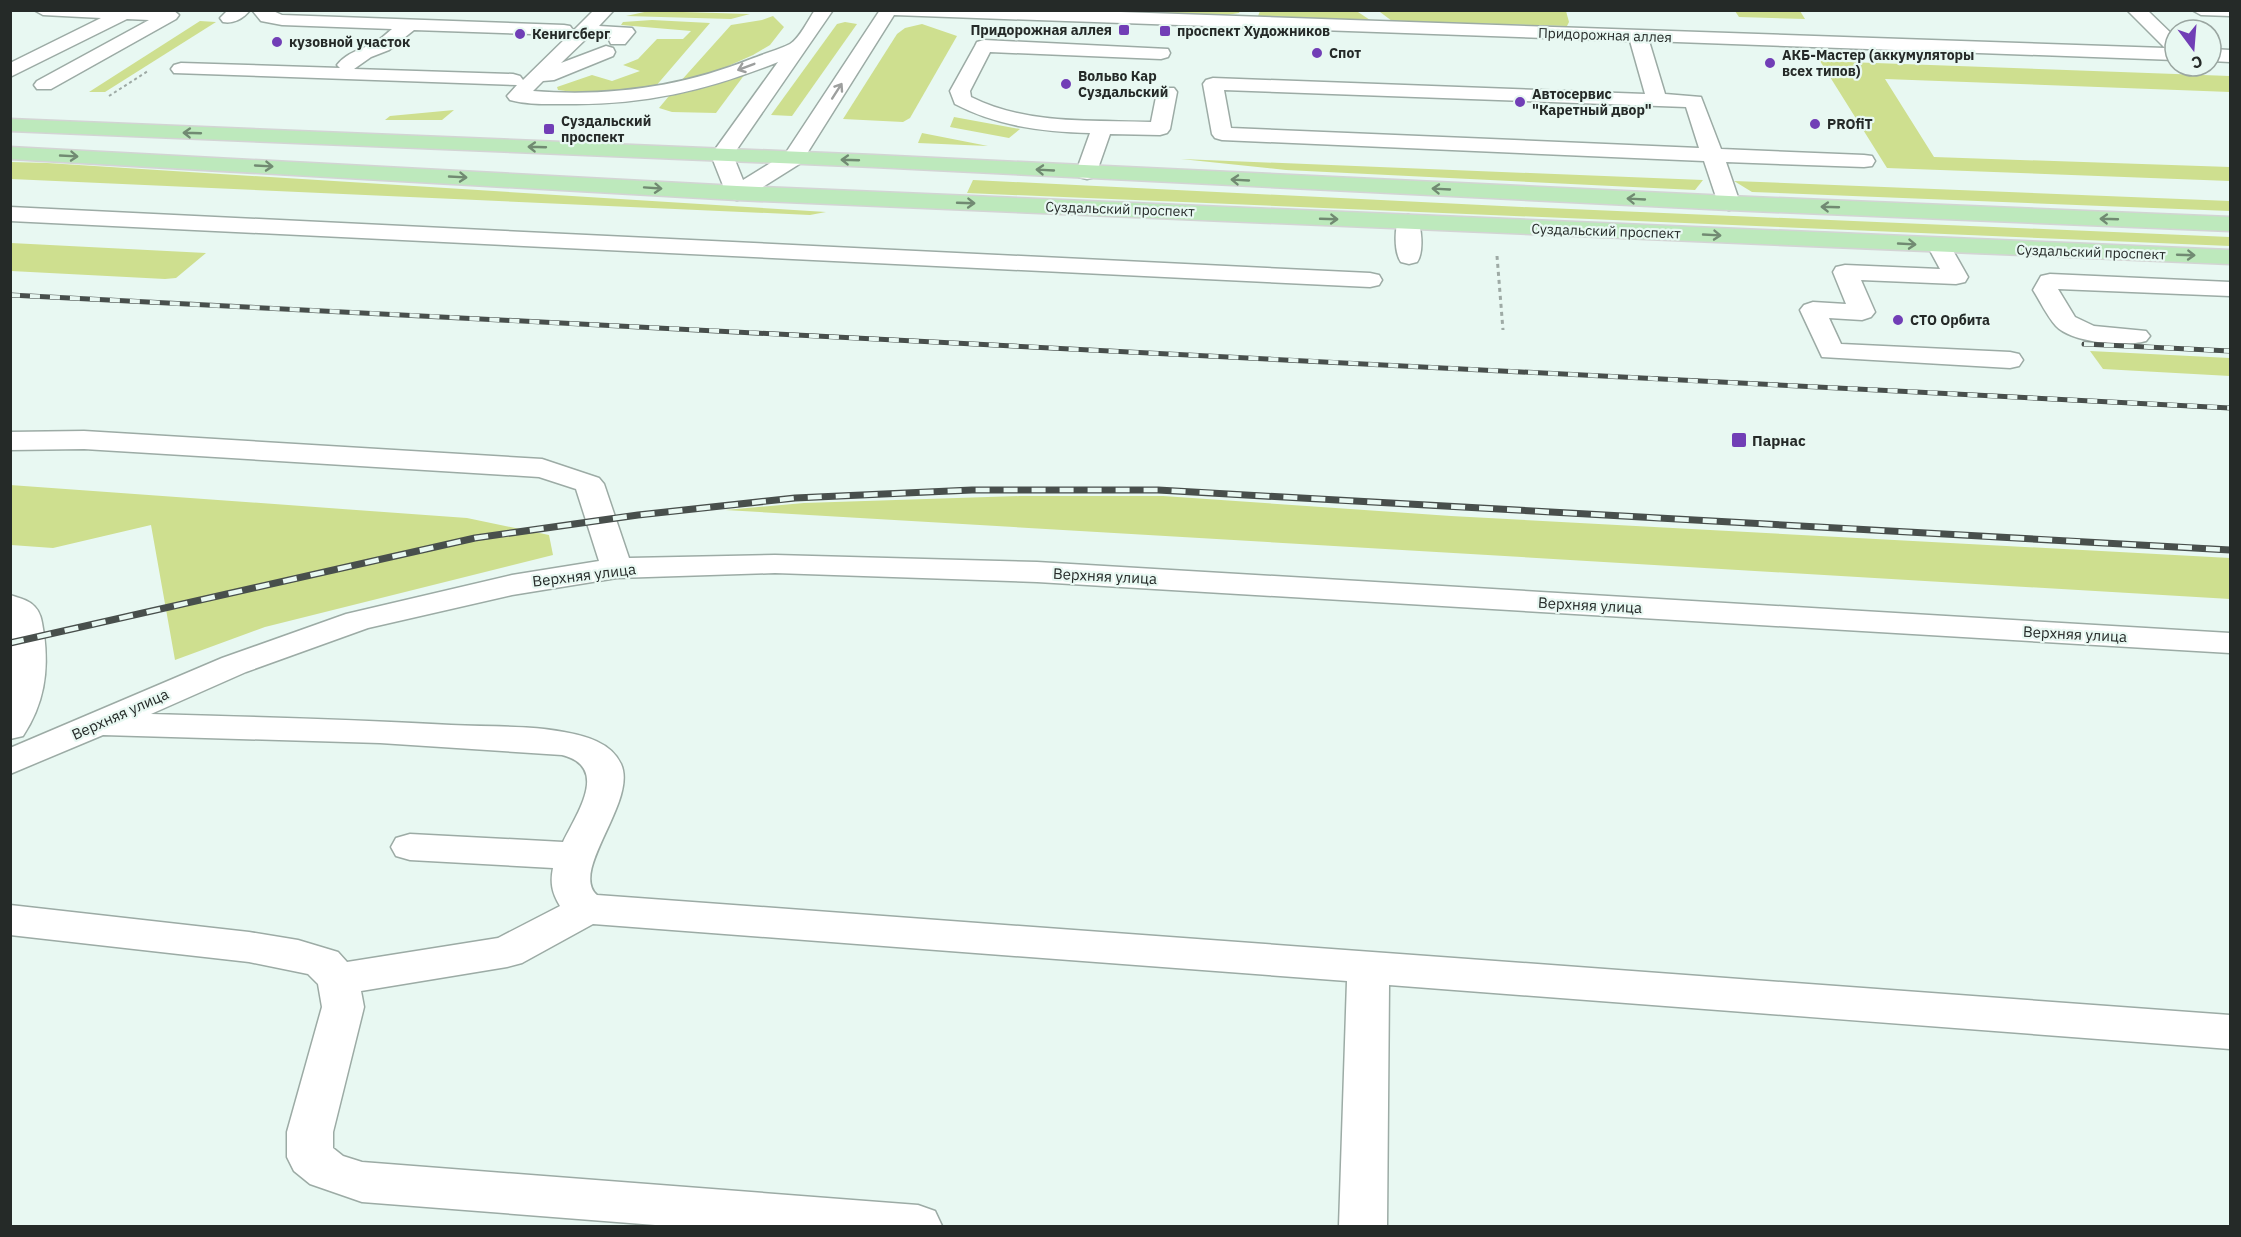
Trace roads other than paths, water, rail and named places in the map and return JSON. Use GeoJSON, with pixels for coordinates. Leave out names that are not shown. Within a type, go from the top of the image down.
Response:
{"type":"FeatureCollection","features":[{"type":"Feature","properties":{"kind":"main road"},"geometry":{"type":"LineString","coordinates":[[10,125],[793,158],[1729,203],[2230,224]]}},
{"type":"Feature","properties":{"kind":"main road","name":"Суздальский проспект"},"geometry":{"type":"LineString","coordinates":[[10,153],[737,193],[2230,257]]}},
{"type":"Feature","properties":{"kind":"street"},"geometry":{"type":"LineString","coordinates":[[43,10],[170,15],[44,85]]}},
{"type":"Feature","properties":{"kind":"street"},"geometry":{"type":"LineString","coordinates":[[261,10],[267,17],[282,20],[564,30]]}},
{"type":"Feature","properties":{"kind":"street"},"geometry":{"type":"LineString","coordinates":[[526,75],[564,30],[582,16],[605,10]]}},
{"type":"Feature","properties":{"kind":"street"},"geometry":{"type":"LineString","coordinates":[[824,10],[722,155],[737,193],[793,158],[890,10]]}},
{"type":"Feature","properties":{"kind":"street","name":"Придорожная аллея"},"geometry":{"type":"LineString","coordinates":[[890,10],[1089,17],[1252,17],[1587,27],[1638,36],[2163,54]]}},
{"type":"Feature","properties":{"kind":"street"},"geometry":{"type":"LineString","coordinates":[[2136,10],[2163,36]]}},
{"type":"Feature","properties":{"kind":"street"},"geometry":{"type":"LineString","coordinates":[[2201,10],[2230,11]]}},
{"type":"Feature","properties":{"kind":"street"},"geometry":{"type":"LineString","coordinates":[[10,71],[123,13]]}},
{"type":"Feature","properties":{"kind":"street"},"geometry":{"type":"LineString","coordinates":[[181,69],[526,75],[612,46],[626,32],[582,16]]}},
{"type":"Feature","properties":{"kind":"street"},"geometry":{"type":"LineString","coordinates":[[526,75],[582,16]]}},
{"type":"Feature","properties":{"kind":"street"},"geometry":{"type":"LineString","coordinates":[[1077,50],[1089,17]]}},
{"type":"Feature","properties":{"kind":"street"},"geometry":{"type":"LineString","coordinates":[[347,65],[364,53],[382,46],[409,25]]}},
{"type":"Feature","properties":{"kind":"street"},"geometry":{"type":"LineString","coordinates":[[1638,36],[1657,100]]}},
{"type":"Feature","properties":{"kind":"street"},"geometry":{"type":"LineString","coordinates":[[526,75],[547,99],[602,98],[691,86],[800,46]]}},
{"type":"Feature","properties":{"kind":"street"},"geometry":{"type":"LineString","coordinates":[[1161,53],[984,46],[960,91],[962,100],[994,116],[1027,123],[1160,129],[1167,92]]}},
{"type":"Feature","properties":{"kind":"street"},"geometry":{"type":"LineString","coordinates":[[1729,203],[1713,155],[1694,101],[1213,84],[1222,134],[1713,155],[1864,161]]}},
{"type":"Feature","properties":{"kind":"street"},"geometry":{"type":"LineString","coordinates":[[1087,172],[1102,126]]}},
{"type":"Feature","properties":{"kind":"street"},"geometry":{"type":"LineString","coordinates":[[10,214],[1370,280]]}},
{"type":"Feature","properties":{"kind":"street"},"geometry":{"type":"LineString","coordinates":[[1408,222],[1409,257]]}},
{"type":"Feature","properties":{"kind":"street"},"geometry":{"type":"LineString","coordinates":[[1939,245],[1956,277],[1845,272],[1862,312],[1813,310],[1832,351],[2010,360]]}},
{"type":"Feature","properties":{"kind":"street"},"geometry":{"type":"LineString","coordinates":[[2137,336],[2089,333],[2066,322],[2045,290],[2050,281],[2230,289]]}},
{"type":"Feature","properties":{"kind":"street"},"geometry":{"type":"LineString","coordinates":[[10,441],[84,440],[542,468],[589,484],[617,568]]}},
{"type":"Feature","properties":{"kind":"street","name":"Верхняя улица"},"geometry":{"type":"LineString","coordinates":[[10,762],[234,665],[358,621],[512,585],[617,568],[775,564],[1037,572],[2230,643]]}},
{"type":"Feature","properties":{"kind":"street"},"geometry":{"type":"LineString","coordinates":[[10,605],[23,614],[30,652],[29,681],[20,715],[10,728]]}},
{"type":"Feature","properties":{"kind":"street"},"geometry":{"type":"LineString","coordinates":[[97,724],[380,732],[563,743],[591,752],[604,767],[606,788],[576,856],[571,879],[573,895],[587,909]]}},
{"type":"Feature","properties":{"kind":"street"},"geometry":{"type":"LineString","coordinates":[[410,847],[576,856]]}},
{"type":"Feature","properties":{"kind":"street"},"geometry":{"type":"LineString","coordinates":[[338,979],[507,952],[587,909],[2230,1032]]}},
{"type":"Feature","properties":{"kind":"street"},"geometry":{"type":"LineString","coordinates":[[10,920],[249,947],[298,955],[323,963],[338,979],[343,1006],[310,1132],[310,1157],[327,1170],[362,1182],[918,1227]]}},
{"type":"Feature","properties":{"kind":"street"},"geometry":{"type":"LineString","coordinates":[[1363,1227],[1368,968]]}},
{"type":"Feature","properties":{"kind":"railway"},"geometry":{"type":"LineString","coordinates":[[10,295],[2230,408]]}},
{"type":"Feature","properties":{"kind":"railway"},"geometry":{"type":"LineString","coordinates":[[2084,344],[2230,351]]}},
{"type":"Feature","properties":{"kind":"railway"},"geometry":{"type":"LineString","coordinates":[[10,643],[475,538],[638,515],[795,498],[972,490],[1158,490],[2230,550]]}},
{"type":"Feature","properties":{"kind":"place","name":"Придорожная аллея"},"geometry":{"type":"Point","coordinates":[1124,30]}},
{"type":"Feature","properties":{"kind":"place","name":"проспект Художников"},"geometry":{"type":"Point","coordinates":[1165,31]}},
{"type":"Feature","properties":{"kind":"place","name":"Кенигсберг"},"geometry":{"type":"Point","coordinates":[520,34]}},
{"type":"Feature","properties":{"kind":"place","name":"кузовной участок"},"geometry":{"type":"Point","coordinates":[277,42]}},
{"type":"Feature","properties":{"kind":"place","name":"Спот"},"geometry":{"type":"Point","coordinates":[1317,53]}},
{"type":"Feature","properties":{"kind":"place","name":"АКБ-Мастер (аккумуляторы всех типов)"},"geometry":{"type":"Point","coordinates":[1770,63]}},
{"type":"Feature","properties":{"kind":"place","name":"Вольво Кар Суздальский"},"geometry":{"type":"Point","coordinates":[1066,84]}},
{"type":"Feature","properties":{"kind":"place","name":"Автосервис \"Каретный двор\""},"geometry":{"type":"Point","coordinates":[1520,102]}},
{"type":"Feature","properties":{"kind":"place","name":"PROfiT"},"geometry":{"type":"Point","coordinates":[1815,124]}},
{"type":"Feature","properties":{"kind":"place","name":"Суздальский проспект"},"geometry":{"type":"Point","coordinates":[549,129]}},
{"type":"Feature","properties":{"kind":"place","name":"СТО Орбита"},"geometry":{"type":"Point","coordinates":[1898,320]}},
{"type":"Feature","properties":{"kind":"place","name":"Парнас"},"geometry":{"type":"Point","coordinates":[1739,440]}}]}
